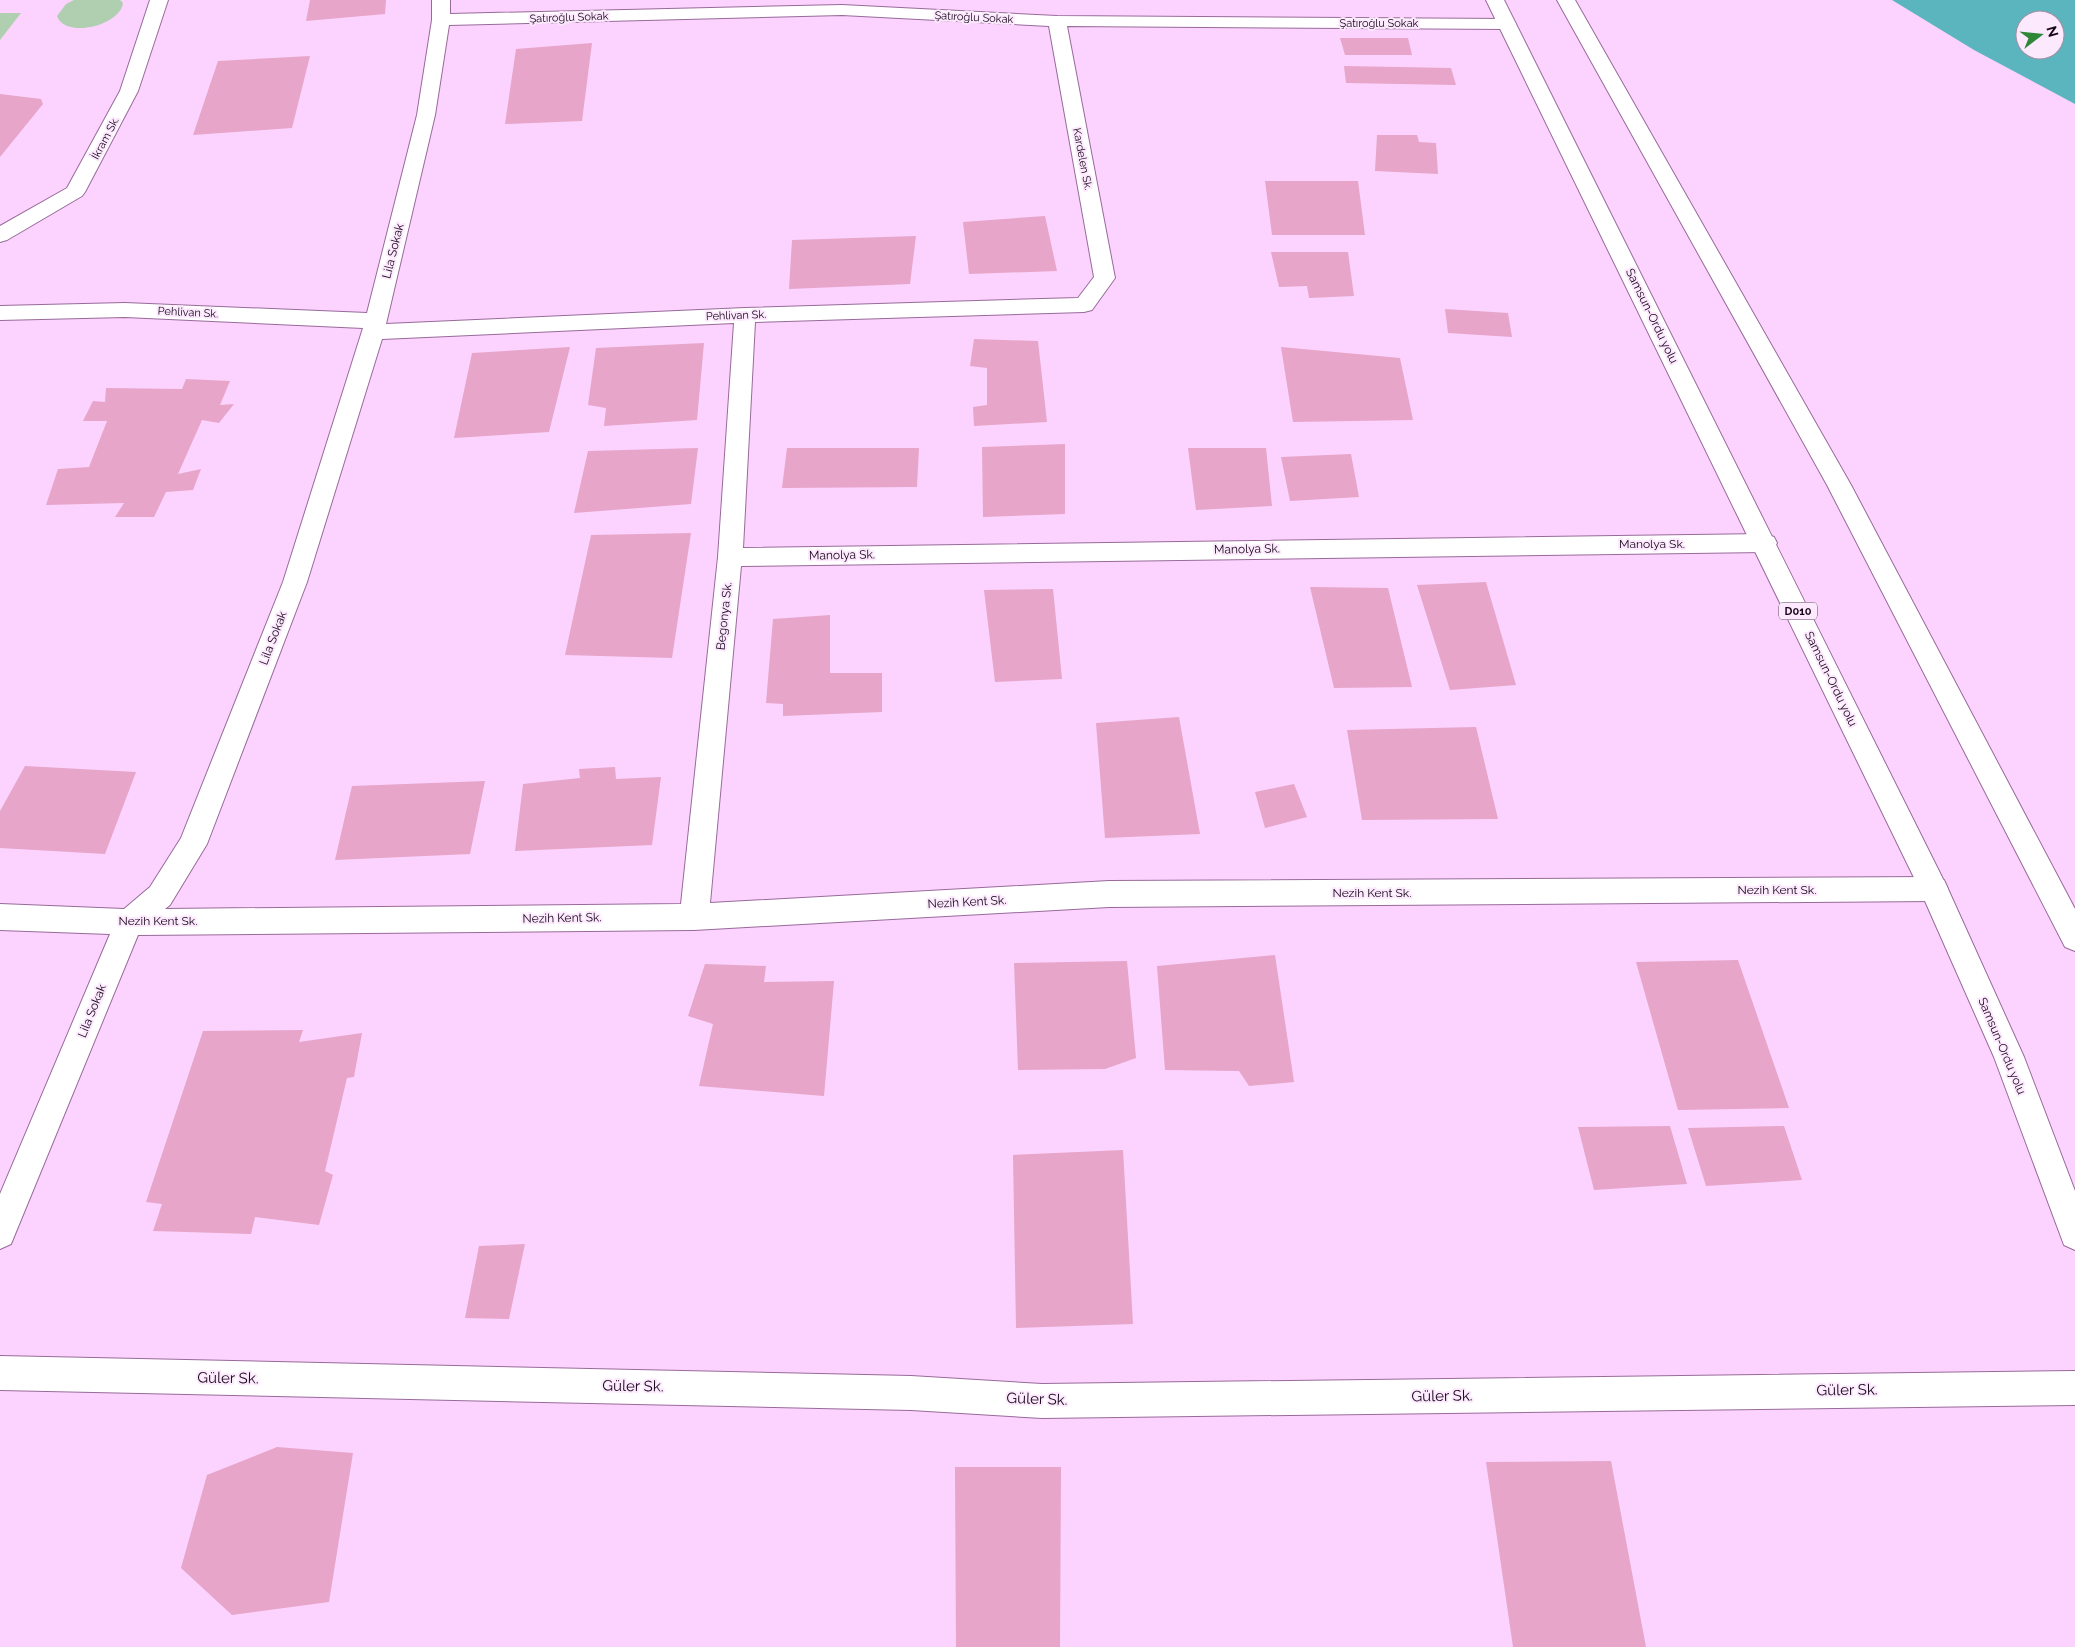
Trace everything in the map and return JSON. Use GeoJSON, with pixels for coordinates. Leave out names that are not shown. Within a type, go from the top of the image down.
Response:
{"type":"FeatureCollection","features":[{"type":"Feature","properties":{"kind":"main road","name":"İkram Sk."},"geometry":{"type":"LineString","coordinates":[[0,235],[75,192],[129,91],[159,0]]}},
{"type":"Feature","properties":{"kind":"main road","name":"Samsun-Ordu yolu"},"geometry":{"type":"LineString","coordinates":[[1495,0],[1765,543],[1934,889],[2009,1057],[2075,1234]]}},
{"type":"Feature","properties":{"kind":"main road"},"geometry":{"type":"LineString","coordinates":[[1566,0],[1839,485],[2075,938]]}},
{"type":"Feature","properties":{"kind":"main road","name":"Şatıroğlu Sokak"},"geometry":{"type":"LineString","coordinates":[[441,10],[842,10],[1057,21],[1507,24]]}},
{"type":"Feature","properties":{"kind":"main road","name":"Lila Sokak"},"geometry":{"type":"LineString","coordinates":[[0,1234],[129,922],[160,896],[193,844],[295,582],[374,327],[426,115],[441,10]]}},
{"type":"Feature","properties":{"kind":"main road","name":"Kardelen Sk."},"geometry":{"type":"LineString","coordinates":[[1057,21],[1105,278],[1094,293]]}},
{"type":"Feature","properties":{"kind":"main road","name":"Pehlivan Sk."},"geometry":{"type":"LineString","coordinates":[[0,313],[124,310],[374,327],[1084,305],[1094,293]]}},
{"type":"Feature","properties":{"kind":"main road","name":"Begonya Sk."},"geometry":{"type":"LineString","coordinates":[[694,917],[730,557],[746,315]]}},
{"type":"Feature","properties":{"kind":"main road","name":"Manolya Sk."},"geometry":{"type":"LineString","coordinates":[[730,557],[1497,545],[1765,543]]}},
{"type":"Feature","properties":{"kind":"main road","name":"Nezih Kent Sk."},"geometry":{"type":"LineString","coordinates":[[0,917],[129,922],[694,917],[1109,894],[1934,889]]}},
{"type":"Feature","properties":{"kind":"main road","name":"Güler Sk."},"geometry":{"type":"LineString","coordinates":[[0,1373],[911,1392],[1042,1401],[2075,1388]]}},
{"type":"Feature","properties":{"kind":"shaded area"},"geometry":{"type":"Polygon","coordinates":[[[74,0],[120,0],[123,3],[120,11],[113,18],[92,27],[81,28],[70,27],[62,23],[57,16],[66,4],[74,0]]]}},
{"type":"Feature","properties":{"kind":"shaded area"},"geometry":{"type":"Polygon","coordinates":[[[1892,0],[2075,0],[2075,104],[1974,50],[1892,0]]]}},
{"type":"Feature","properties":{"kind":"shaded area"},"geometry":{"type":"Polygon","coordinates":[[[0,13],[21,13],[0,40],[0,13]]]}},
{"type":"Feature","properties":{"kind":"building"},"geometry":{"type":"Polygon","coordinates":[[[310,0],[386,0],[385,14],[306,21],[310,0]]]}},
{"type":"Feature","properties":{"kind":"building"},"geometry":{"type":"Polygon","coordinates":[[[1340,38],[1408,38],[1412,55],[1345,55],[1340,38]]]}},
{"type":"Feature","properties":{"kind":"building"},"geometry":{"type":"Polygon","coordinates":[[[592,43],[582,121],[505,124],[516,49],[592,43]]]}},
{"type":"Feature","properties":{"kind":"building"},"geometry":{"type":"Polygon","coordinates":[[[310,56],[292,128],[193,135],[218,61],[310,56]]]}},
{"type":"Feature","properties":{"kind":"building"},"geometry":{"type":"Polygon","coordinates":[[[1344,66],[1451,68],[1456,85],[1346,83],[1344,66]]]}},
{"type":"Feature","properties":{"kind":"building"},"geometry":{"type":"Polygon","coordinates":[[[0,94],[41,99],[43,104],[0,157],[0,94]]]}},
{"type":"Feature","properties":{"kind":"building"},"geometry":{"type":"Polygon","coordinates":[[[1377,135],[1417,135],[1419,142],[1436,143],[1438,174],[1375,171],[1377,135]]]}},
{"type":"Feature","properties":{"kind":"building"},"geometry":{"type":"Polygon","coordinates":[[[1265,181],[1358,181],[1365,235],[1272,235],[1265,181]]]}},
{"type":"Feature","properties":{"kind":"building"},"geometry":{"type":"Polygon","coordinates":[[[1045,216],[1057,271],[969,274],[963,222],[1045,216]]]}},
{"type":"Feature","properties":{"kind":"building"},"geometry":{"type":"Polygon","coordinates":[[[916,236],[910,284],[789,289],[792,240],[916,236]]]}},
{"type":"Feature","properties":{"kind":"building"},"geometry":{"type":"Polygon","coordinates":[[[1271,252],[1348,252],[1354,296],[1309,298],[1307,286],[1279,287],[1271,252]]]}},
{"type":"Feature","properties":{"kind":"building"},"geometry":{"type":"Polygon","coordinates":[[[1445,309],[1508,313],[1512,337],[1448,333],[1445,309]]]}},
{"type":"Feature","properties":{"kind":"building"},"geometry":{"type":"Polygon","coordinates":[[[974,339],[1038,341],[1047,422],[974,426],[973,407],[987,405],[987,368],[970,366],[974,339]]]}},
{"type":"Feature","properties":{"kind":"building"},"geometry":{"type":"Polygon","coordinates":[[[704,343],[697,420],[604,426],[606,408],[588,405],[596,348],[704,343]]]}},
{"type":"Feature","properties":{"kind":"building"},"geometry":{"type":"Polygon","coordinates":[[[570,347],[549,432],[454,438],[472,353],[570,347]]]}},
{"type":"Feature","properties":{"kind":"building"},"geometry":{"type":"Polygon","coordinates":[[[1281,347],[1400,358],[1413,420],[1293,422],[1281,347]]]}},
{"type":"Feature","properties":{"kind":"building"},"geometry":{"type":"Polygon","coordinates":[[[186,379],[230,381],[220,405],[234,404],[219,423],[202,420],[178,474],[201,469],[193,490],[166,492],[154,517],[115,517],[124,503],[46,505],[58,469],[89,467],[107,421],[83,421],[93,401],[105,402],[106,388],[182,389],[186,379]]]}},
{"type":"Feature","properties":{"kind":"building"},"geometry":{"type":"Polygon","coordinates":[[[1065,444],[1065,514],[983,517],[982,447],[1065,444]]]}},
{"type":"Feature","properties":{"kind":"building"},"geometry":{"type":"Polygon","coordinates":[[[698,448],[691,504],[574,513],[588,451],[698,448]]]}},
{"type":"Feature","properties":{"kind":"building"},"geometry":{"type":"Polygon","coordinates":[[[787,448],[919,448],[917,487],[782,488],[787,448]]]}},
{"type":"Feature","properties":{"kind":"building"},"geometry":{"type":"Polygon","coordinates":[[[1188,448],[1266,448],[1272,506],[1196,510],[1188,448]]]}},
{"type":"Feature","properties":{"kind":"building"},"geometry":{"type":"Polygon","coordinates":[[[1351,454],[1359,497],[1290,501],[1281,457],[1351,454]]]}},
{"type":"Feature","properties":{"kind":"building"},"geometry":{"type":"Polygon","coordinates":[[[691,533],[672,658],[565,655],[591,535],[691,533]]]}},
{"type":"Feature","properties":{"kind":"building"},"geometry":{"type":"Polygon","coordinates":[[[1486,582],[1516,685],[1450,690],[1417,585],[1486,582]]]}},
{"type":"Feature","properties":{"kind":"building"},"geometry":{"type":"Polygon","coordinates":[[[1310,587],[1388,588],[1412,687],[1334,688],[1310,587]]]}},
{"type":"Feature","properties":{"kind":"building"},"geometry":{"type":"Polygon","coordinates":[[[1053,589],[1062,679],[995,682],[984,590],[1053,589]]]}},
{"type":"Feature","properties":{"kind":"building"},"geometry":{"type":"Polygon","coordinates":[[[830,615],[830,673],[882,673],[882,712],[783,716],[783,704],[766,703],[773,619],[830,615]]]}},
{"type":"Feature","properties":{"kind":"building"},"geometry":{"type":"Polygon","coordinates":[[[1179,717],[1200,834],[1105,838],[1096,723],[1179,717]]]}},
{"type":"Feature","properties":{"kind":"building"},"geometry":{"type":"Polygon","coordinates":[[[1476,727],[1498,819],[1362,820],[1347,730],[1476,727]]]}},
{"type":"Feature","properties":{"kind":"building"},"geometry":{"type":"Polygon","coordinates":[[[25,766],[136,772],[105,854],[0,848],[0,811],[25,766]]]}},
{"type":"Feature","properties":{"kind":"building"},"geometry":{"type":"Polygon","coordinates":[[[615,767],[616,779],[661,777],[652,845],[515,851],[523,784],[580,778],[579,769],[615,767]]]}},
{"type":"Feature","properties":{"kind":"building"},"geometry":{"type":"Polygon","coordinates":[[[485,781],[470,854],[335,860],[352,786],[485,781]]]}},
{"type":"Feature","properties":{"kind":"building"},"geometry":{"type":"Polygon","coordinates":[[[1294,784],[1307,817],[1265,828],[1255,792],[1294,784]]]}},
{"type":"Feature","properties":{"kind":"building"},"geometry":{"type":"Polygon","coordinates":[[[1275,955],[1294,1082],[1249,1086],[1239,1071],[1165,1070],[1157,966],[1275,955]]]}},
{"type":"Feature","properties":{"kind":"building"},"geometry":{"type":"Polygon","coordinates":[[[1738,960],[1789,1108],[1678,1110],[1636,962],[1738,960]]]}},
{"type":"Feature","properties":{"kind":"building"},"geometry":{"type":"Polygon","coordinates":[[[1127,961],[1136,1058],[1105,1069],[1018,1070],[1014,963],[1127,961]]]}},
{"type":"Feature","properties":{"kind":"building"},"geometry":{"type":"Polygon","coordinates":[[[705,964],[766,966],[764,982],[834,981],[824,1096],[699,1086],[713,1024],[688,1016],[705,964]]]}},
{"type":"Feature","properties":{"kind":"building"},"geometry":{"type":"Polygon","coordinates":[[[303,1030],[299,1042],[362,1033],[354,1077],[347,1078],[325,1171],[333,1175],[319,1225],[255,1217],[251,1234],[153,1231],[162,1204],[146,1202],[203,1031],[303,1030]]]}},
{"type":"Feature","properties":{"kind":"building"},"geometry":{"type":"Polygon","coordinates":[[[1670,1126],[1687,1184],[1594,1190],[1578,1127],[1670,1126]]]}},
{"type":"Feature","properties":{"kind":"building"},"geometry":{"type":"Polygon","coordinates":[[[1784,1126],[1802,1180],[1706,1186],[1688,1128],[1784,1126]]]}},
{"type":"Feature","properties":{"kind":"building"},"geometry":{"type":"Polygon","coordinates":[[[1123,1150],[1133,1324],[1016,1328],[1013,1155],[1123,1150]]]}},
{"type":"Feature","properties":{"kind":"building"},"geometry":{"type":"Polygon","coordinates":[[[525,1244],[509,1319],[465,1318],[479,1246],[525,1244]]]}},
{"type":"Feature","properties":{"kind":"building"},"geometry":{"type":"Polygon","coordinates":[[[277,1447],[353,1453],[329,1602],[232,1615],[181,1568],[207,1475],[277,1447]]]}},
{"type":"Feature","properties":{"kind":"building"},"geometry":{"type":"Polygon","coordinates":[[[1611,1461],[1646,1647],[1513,1647],[1486,1462],[1611,1461]]]}},
{"type":"Feature","properties":{"kind":"building"},"geometry":{"type":"Polygon","coordinates":[[[955,1467],[1061,1467],[1060,1647],[956,1647],[955,1467]]]}}]}
